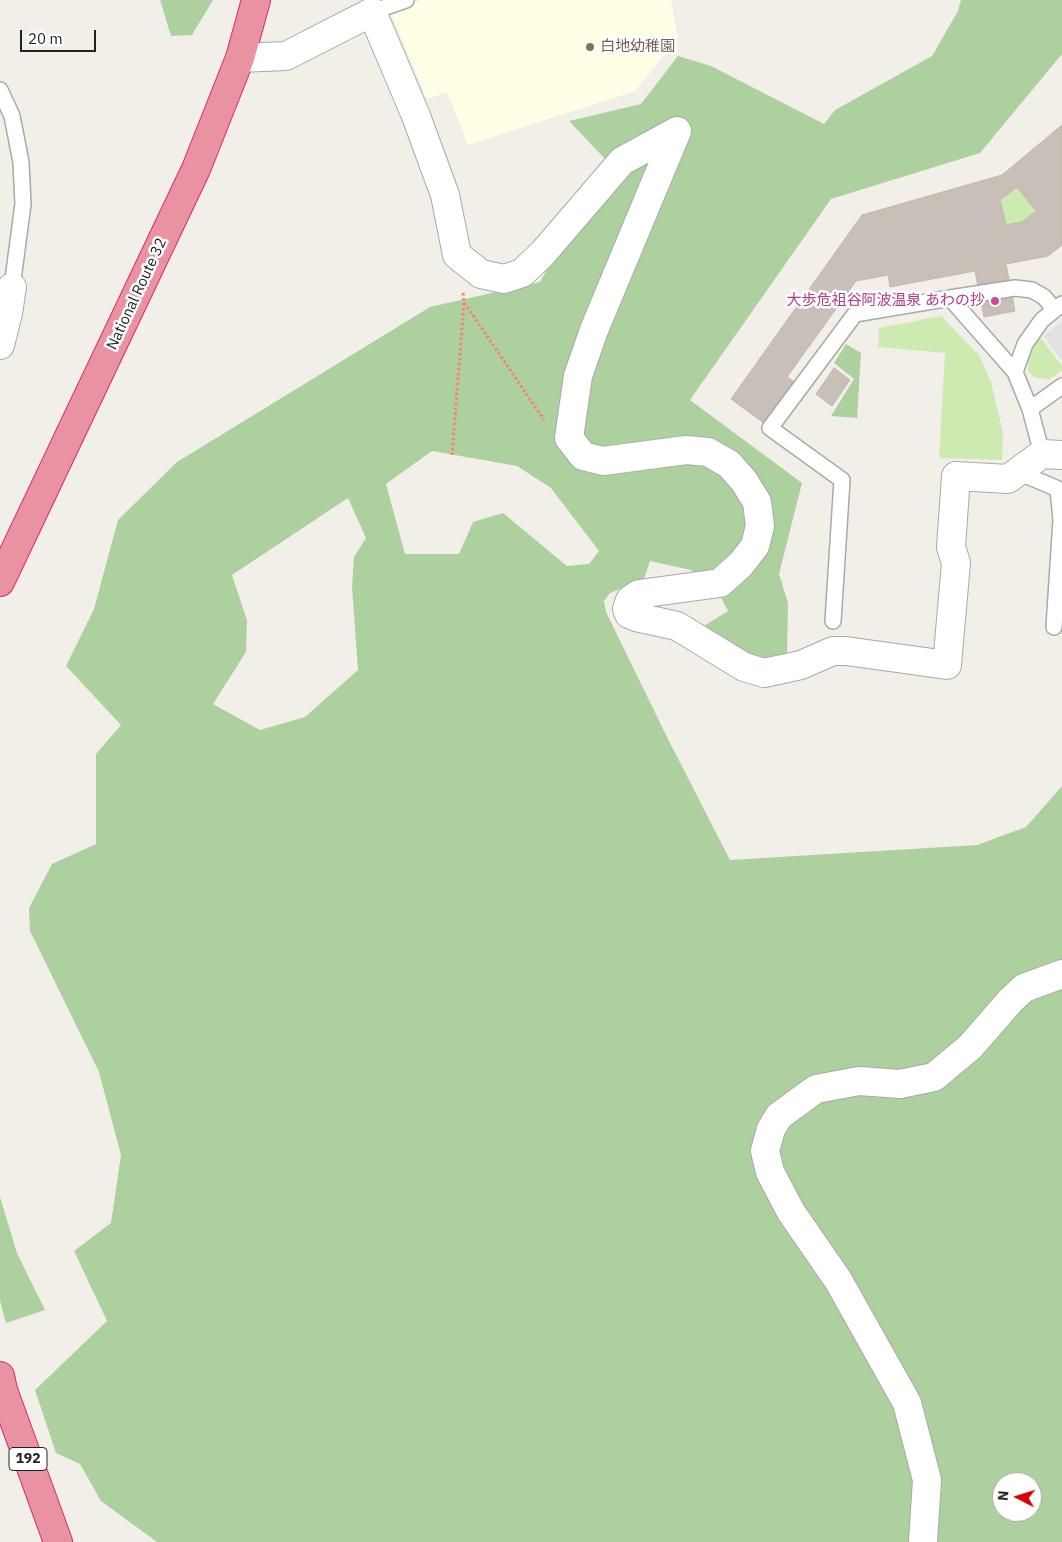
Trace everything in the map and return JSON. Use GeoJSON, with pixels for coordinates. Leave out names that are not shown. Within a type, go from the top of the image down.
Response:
{"type":"FeatureCollection","features":[{"type":"Feature","properties":{"kind":"highway","name":"National Route 32"},"geometry":{"type":"LineString","coordinates":[[0,582],[196,169],[240,58],[256,0]]}},
{"type":"Feature","properties":{"kind":"highway","name":"192"},"geometry":{"type":"LineString","coordinates":[[0,1376],[58,1542]]}},
{"type":"Feature","properties":{"kind":"street"},"geometry":{"type":"LineString","coordinates":[[240,58],[286,56],[372,12],[416,116],[444,196],[457,255],[481,274],[504,279],[522,273],[543,253],[622,161],[677,131],[594,330],[578,376],[569,438],[583,456],[603,461],[686,450],[708,452],[729,464],[744,481],[757,502],[760,526],[755,546],[741,564],[720,583],[639,594],[630,600],[629,614],[677,626],[744,667],[764,673],[801,665],[833,651],[947,665],[956,563],[951,546],[956,476],[1008,479],[1052,454]]}},
{"type":"Feature","properties":{"kind":"street"},"geometry":{"type":"LineString","coordinates":[[0,345],[12,287]]}},
{"type":"Feature","properties":{"kind":"street"},"geometry":{"type":"LineString","coordinates":[[923,1542],[926,1480],[907,1403],[838,1280],[791,1212],[770,1172],[765,1151],[771,1128],[779,1116],[816,1089],[859,1081],[900,1084],[934,1077],[970,1047],[1024,988],[1062,974]]}},
{"type":"Feature","properties":{"kind":"lane"},"geometry":{"type":"LineString","coordinates":[[372,12],[406,0]]}},
{"type":"Feature","properties":{"kind":"lane"},"geometry":{"type":"LineString","coordinates":[[0,90],[12,116],[21,162],[23,204],[12,287]]}},
{"type":"Feature","properties":{"kind":"lane"},"geometry":{"type":"LineString","coordinates":[[833,621],[842,480],[770,428],[854,314],[1015,288],[1032,290],[1058,306],[1042,320],[1025,344],[1015,372]]}},
{"type":"Feature","properties":{"kind":"lane"},"geometry":{"type":"LineString","coordinates":[[950,298],[1015,372],[1030,409],[1052,454]]}},
{"type":"Feature","properties":{"kind":"lane"},"geometry":{"type":"LineString","coordinates":[[1030,409],[1062,386]]}},
{"type":"Feature","properties":{"kind":"lane"},"geometry":{"type":"LineString","coordinates":[[1018,472],[1058,489],[1061,520],[1054,627]]}},
{"type":"Feature","properties":{"kind":"path"},"geometry":{"type":"LineString","coordinates":[[452,455],[464,302],[457,255]]}},
{"type":"Feature","properties":{"kind":"path"},"geometry":{"type":"LineString","coordinates":[[464,302],[546,422],[569,438]]}},
{"type":"Feature","properties":{"kind":"shaded area"},"geometry":{"type":"Polygon","coordinates":[[[420,0],[671,0],[678,38],[635,91],[468,145],[447,92],[427,99],[392,15],[420,0]]]}},
{"type":"Feature","properties":{"kind":"shaded area"},"geometry":{"type":"Polygon","coordinates":[[[1062,321],[1062,361],[1043,336],[1062,321]]]}},
{"type":"Feature","properties":{"kind":"green space"},"geometry":{"type":"Polygon","coordinates":[[[160,0],[213,0],[192,35],[171,36],[160,0]]]}},
{"type":"Feature","properties":{"kind":"green space"},"geometry":{"type":"Polygon","coordinates":[[[961,0],[1062,0],[1062,54],[980,153],[831,199],[690,400],[802,483],[779,574],[788,603],[787,657],[760,661],[699,629],[728,611],[717,590],[691,570],[650,561],[644,579],[610,593],[604,601],[606,612],[730,860],[977,845],[1026,827],[1062,786],[1062,1542],[157,1542],[101,1501],[80,1464],[56,1453],[35,1390],[107,1321],[74,1251],[111,1223],[121,1155],[99,1072],[30,931],[29,908],[52,864],[96,844],[96,754],[121,725],[66,666],[94,609],[118,520],[177,462],[430,307],[540,282],[606,160],[569,121],[641,104],[678,56],[711,66],[824,124],[835,110],[932,56],[958,11],[961,0]],[[432,451],[386,484],[405,554],[459,554],[473,522],[503,513],[567,566],[589,564],[599,551],[551,488],[517,466],[432,451]],[[348,498],[232,575],[247,620],[246,652],[213,704],[260,730],[305,717],[358,670],[352,587],[354,557],[366,538],[348,498]]]}},
{"type":"Feature","properties":{"kind":"green space"},"geometry":{"type":"Polygon","coordinates":[[[1017,187],[1036,211],[1022,222],[1006,225],[1000,200],[1017,187]]]}},
{"type":"Feature","properties":{"kind":"green space"},"geometry":{"type":"Polygon","coordinates":[[[941,316],[979,355],[991,382],[1003,433],[1002,460],[939,458],[945,353],[878,347],[879,328],[941,316]]]}},
{"type":"Feature","properties":{"kind":"green space"},"geometry":{"type":"Polygon","coordinates":[[[1041,338],[1062,366],[1062,370],[1049,380],[1034,377],[1028,371],[1028,352],[1041,338]]]}},
{"type":"Feature","properties":{"kind":"green space"},"geometry":{"type":"Polygon","coordinates":[[[846,344],[861,353],[857,418],[831,416],[854,379],[834,363],[846,344]]]}},
{"type":"Feature","properties":{"kind":"green space"},"geometry":{"type":"Polygon","coordinates":[[[0,1197],[17,1253],[45,1310],[6,1323],[0,1301],[0,1197]]]}},
{"type":"Feature","properties":{"kind":"building"},"geometry":{"type":"Polygon","coordinates":[[[1062,125],[1062,245],[1048,256],[1006,264],[1015,311],[984,317],[975,271],[890,287],[888,275],[856,281],[787,377],[795,382],[765,424],[731,399],[862,215],[1002,175],[1062,125]],[[1017,187],[1000,200],[1006,225],[1022,222],[1036,211],[1017,187]]]}},
{"type":"Feature","properties":{"kind":"building"},"geometry":{"type":"Polygon","coordinates":[[[834,368],[850,380],[832,406],[816,394],[834,368]]]}},
{"type":"Feature","properties":{"kind":"place","name":"白地幼稚園"},"geometry":{"type":"Point","coordinates":[590,47]}},
{"type":"Feature","properties":{"kind":"place","name":"大歩危祖谷阿波温泉 あわの抄"},"geometry":{"type":"Point","coordinates":[995,301]}}]}
